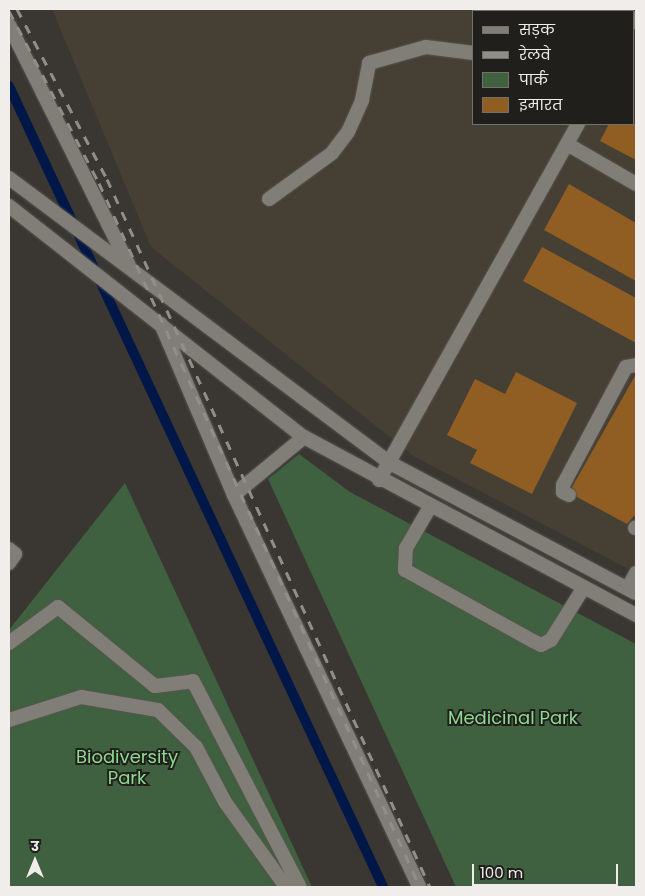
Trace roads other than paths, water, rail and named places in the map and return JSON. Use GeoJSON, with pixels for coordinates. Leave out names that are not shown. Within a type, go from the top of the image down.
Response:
{"type":"FeatureCollection","features":[{"type":"Feature","properties":{"kind":"street"},"geometry":{"type":"LineString","coordinates":[[9,25],[126,265]]}},
{"type":"Feature","properties":{"kind":"street"},"geometry":{"type":"LineString","coordinates":[[269,199],[313,169],[342,139],[358,114],[369,63],[426,47],[472,53]]}},
{"type":"Feature","properties":{"kind":"street"},"geometry":{"type":"LineString","coordinates":[[379,480],[577,125]]}},
{"type":"Feature","properties":{"kind":"street"},"geometry":{"type":"LineString","coordinates":[[567,144],[636,184]]}},
{"type":"Feature","properties":{"kind":"street"},"geometry":{"type":"LineString","coordinates":[[9,178],[390,463],[632,590],[636,573]]}},
{"type":"Feature","properties":{"kind":"street"},"geometry":{"type":"LineString","coordinates":[[13,209],[147,311],[304,437],[379,480],[636,615]]}},
{"type":"Feature","properties":{"kind":"street"},"geometry":{"type":"LineString","coordinates":[[160,322],[234,495],[419,887]]}},
{"type":"Feature","properties":{"kind":"street"},"geometry":{"type":"LineString","coordinates":[[569,495],[563,492],[563,485],[626,367],[636,366]]}},
{"type":"Feature","properties":{"kind":"street"},"geometry":{"type":"LineString","coordinates":[[234,495],[304,437]]}},
{"type":"Feature","properties":{"kind":"street"},"geometry":{"type":"LineString","coordinates":[[430,507],[406,548],[405,570],[533,641],[541,645],[551,640],[584,587]]}},
{"type":"Feature","properties":{"kind":"street"},"geometry":{"type":"LineString","coordinates":[[9,549],[15,554],[9,563]]}},
{"type":"Feature","properties":{"kind":"street"},"geometry":{"type":"LineString","coordinates":[[9,643],[58,607],[156,686],[193,681],[300,887]]}},
{"type":"Feature","properties":{"kind":"street"},"geometry":{"type":"LineString","coordinates":[[9,720],[81,697],[158,710],[196,748],[225,802],[286,887]]}},
{"type":"Feature","properties":{"kind":"waterway"},"geometry":{"type":"LineString","coordinates":[[9,86],[383,887]]}},
{"type":"Feature","properties":{"kind":"railway"},"geometry":{"type":"LineString","coordinates":[[17,9],[107,179],[430,887]]}},
{"type":"Feature","properties":{"kind":"railway"},"geometry":{"type":"LineString","coordinates":[[9,11],[99,183],[420,887]]}},
{"type":"Feature","properties":{"kind":"park label","name":"Medicinal Park"},"geometry":{"type":"Point","coordinates":[513,718]}},
{"type":"Feature","properties":{"kind":"park label","name":"Biodiversity Park"},"geometry":{"type":"Point","coordinates":[127,768]}}]}
